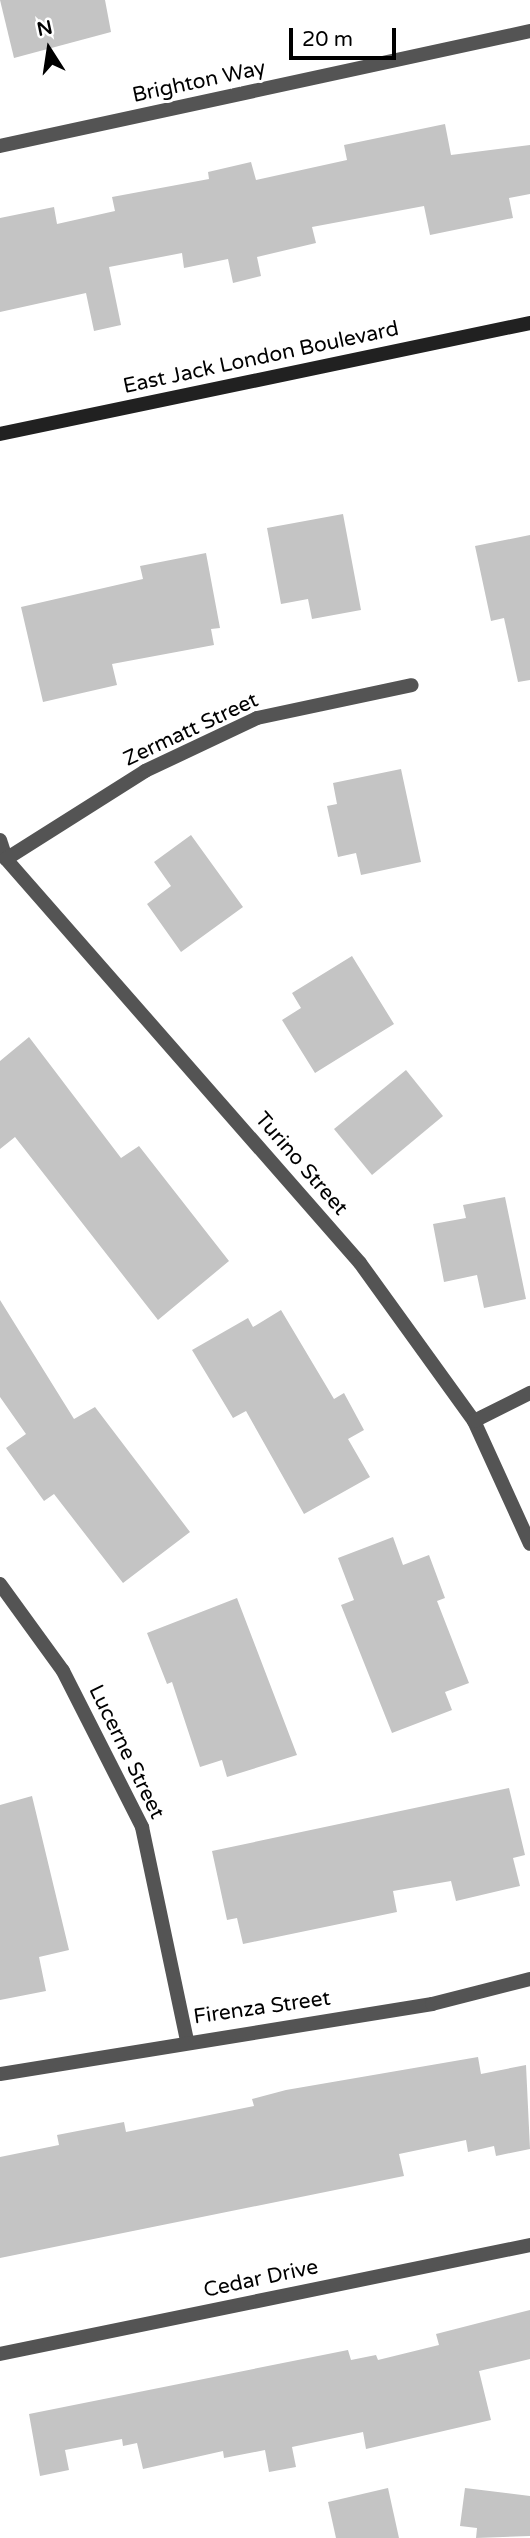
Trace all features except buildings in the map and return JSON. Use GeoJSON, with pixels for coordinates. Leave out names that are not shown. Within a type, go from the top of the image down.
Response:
{"type":"FeatureCollection","features":[{"type":"Feature","properties":{"kind":"main road","name":"East Jack London Boulevard"},"geometry":{"type":"LineString","coordinates":[[0,434],[530,323]]}},
{"type":"Feature","properties":{"kind":"street","name":"Brighton Way"},"geometry":{"type":"LineString","coordinates":[[0,146],[530,31]]}},
{"type":"Feature","properties":{"kind":"street","name":"Zermatt Street"},"geometry":{"type":"LineString","coordinates":[[6,859],[145,771],[257,718],[412,685]]}},
{"type":"Feature","properties":{"kind":"street","name":"Turino Street"},"geometry":{"type":"LineString","coordinates":[[0,840],[6,859],[360,1263],[474,1421],[530,1544]]}},
{"type":"Feature","properties":{"kind":"street"},"geometry":{"type":"LineString","coordinates":[[474,1421],[530,1393]]}},
{"type":"Feature","properties":{"kind":"street","name":"Lucerne Street"},"geometry":{"type":"LineString","coordinates":[[0,1584],[63,1671],[142,1827],[187,2040]]}},
{"type":"Feature","properties":{"kind":"street","name":"Firenza Street"},"geometry":{"type":"LineString","coordinates":[[0,2074],[187,2040],[432,2004],[530,1979]]}},
{"type":"Feature","properties":{"kind":"street","name":"Cedar Drive"},"geometry":{"type":"LineString","coordinates":[[0,2354],[530,2245]]}}]}
